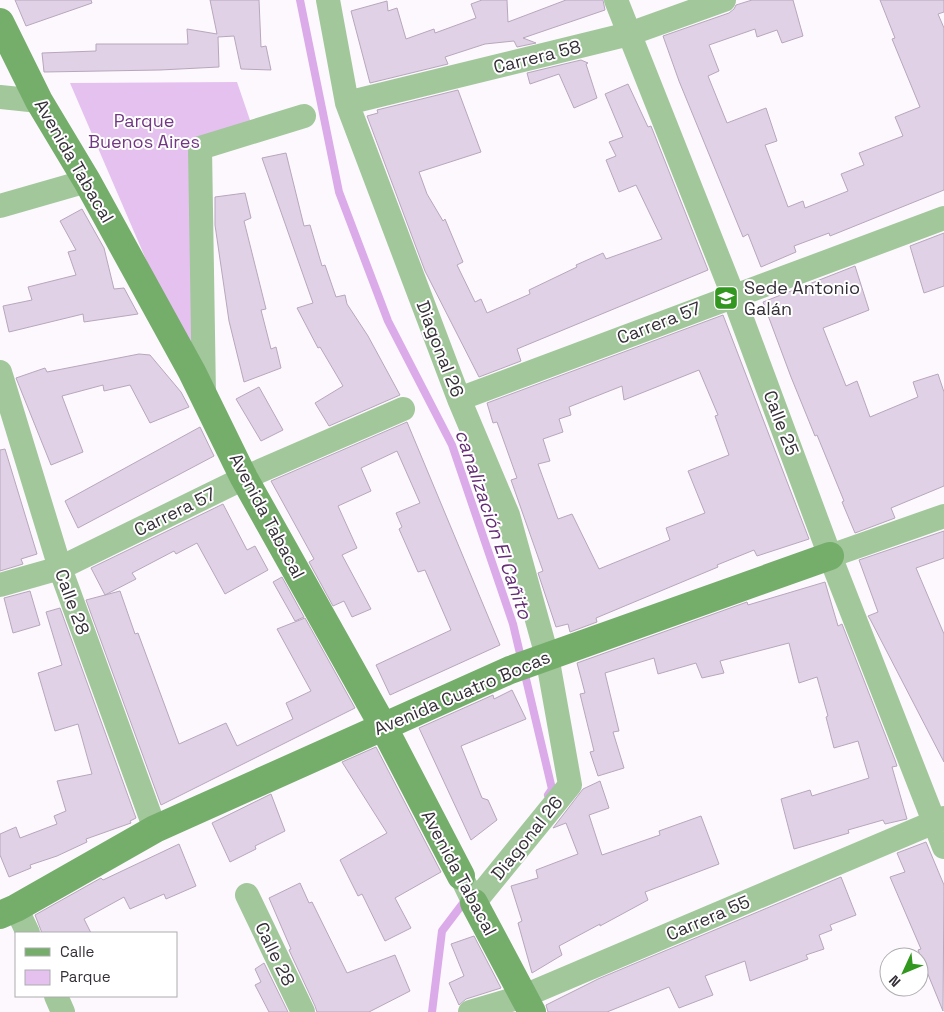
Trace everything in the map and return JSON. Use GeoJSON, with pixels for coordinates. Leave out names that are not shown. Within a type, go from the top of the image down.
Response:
{"type":"FeatureCollection","features":[{"type":"Feature","properties":{"kind":"street","name":"Diagonal 26"},"geometry":{"type":"LineString","coordinates":[[328,0],[347,103],[459,399],[508,515],[536,660],[570,785],[469,891]]}},
{"type":"Feature","properties":{"kind":"street","name":"Calle 25"},"geometry":{"type":"LineString","coordinates":[[616,0],[733,295],[830,556],[939,819],[944,847]]}},
{"type":"Feature","properties":{"kind":"street","name":"Carrera 58"},"geometry":{"type":"LineString","coordinates":[[347,103],[629,34],[724,0]]}},
{"type":"Feature","properties":{"kind":"street","name":"Avenida Tabacal"},"geometry":{"type":"LineString","coordinates":[[0,22],[39,101],[87,181],[204,396],[244,478],[383,726],[528,1004]]}},
{"type":"Feature","properties":{"kind":"street"},"geometry":{"type":"LineString","coordinates":[[0,96],[39,101]]}},
{"type":"Feature","properties":{"kind":"street"},"geometry":{"type":"LineString","coordinates":[[204,396],[200,148],[304,116]]}},
{"type":"Feature","properties":{"kind":"street"},"geometry":{"type":"LineString","coordinates":[[0,206],[87,181]]}},
{"type":"Feature","properties":{"kind":"street","name":"Carrera 57"},"geometry":{"type":"LineString","coordinates":[[459,399],[733,295],[944,218]]}},
{"type":"Feature","properties":{"kind":"street","name":"Calle 28"},"geometry":{"type":"LineString","coordinates":[[0,372],[60,568],[155,829]]}},
{"type":"Feature","properties":{"kind":"street","name":"Carrera 57"},"geometry":{"type":"LineString","coordinates":[[0,585],[60,568],[244,478],[403,409]]}},
{"type":"Feature","properties":{"kind":"street","name":"Avenida Cuatro Bocas"},"geometry":{"type":"LineString","coordinates":[[8,911],[155,829],[482,682],[536,660],[944,516]]}},
{"type":"Feature","properties":{"kind":"street","name":"Carrera 55"},"geometry":{"type":"LineString","coordinates":[[470,1012],[528,1004],[939,819]]}},
{"type":"Feature","properties":{"kind":"street","name":"Calle 28"},"geometry":{"type":"LineString","coordinates":[[247,895],[303,1012]]}},
{"type":"Feature","properties":{"kind":"street"},"geometry":{"type":"LineString","coordinates":[[8,911],[27,932]]}},
{"type":"Feature","properties":{"kind":"street"},"geometry":{"type":"LineString","coordinates":[[56,997],[63,1012]]}},
{"type":"Feature","properties":{"kind":"green space","name":"Parque Buenos Aires"},"geometry":{"type":"Polygon","coordinates":[[[237,82],[251,123],[191,145],[194,371],[70,83],[237,82]]]}},
{"type":"Feature","properties":{"kind":"building"},"geometry":{"type":"Polygon","coordinates":[[[15,0],[91,0],[92,3],[26,26],[15,0]]]}},
{"type":"Feature","properties":{"kind":"building"},"geometry":{"type":"Polygon","coordinates":[[[210,0],[259,0],[261,47],[266,46],[271,70],[241,69],[234,36],[218,37],[219,67],[44,72],[42,53],[96,51],[96,44],[188,44],[187,29],[217,34],[210,0]]]}},
{"type":"Feature","properties":{"kind":"building"},"geometry":{"type":"Polygon","coordinates":[[[482,0],[507,0],[508,22],[566,0],[603,0],[605,10],[523,38],[536,43],[517,47],[514,41],[485,44],[445,57],[448,64],[370,83],[351,11],[387,1],[388,11],[397,8],[406,39],[434,29],[435,33],[476,18],[471,4],[482,0]]]}},
{"type":"Feature","properties":{"kind":"building"},"geometry":{"type":"Polygon","coordinates":[[[752,0],[793,0],[803,36],[782,43],[777,30],[757,37],[755,29],[709,45],[719,71],[708,76],[727,123],[766,108],[777,141],[765,145],[788,207],[803,201],[805,208],[848,191],[841,174],[864,165],[859,153],[903,136],[895,117],[920,107],[892,39],[895,38],[880,0],[944,0],[944,12],[938,14],[944,28],[944,190],[830,236],[829,233],[794,246],[796,252],[761,267],[748,234],[743,237],[679,81],[663,36],[729,13],[736,5],[752,0]]]}},
{"type":"Feature","properties":{"kind":"building"},"geometry":{"type":"Polygon","coordinates":[[[581,60],[588,63],[586,64],[597,98],[574,108],[559,74],[530,84],[527,73],[581,60]]]}},
{"type":"Feature","properties":{"kind":"building"},"geometry":{"type":"Polygon","coordinates":[[[628,84],[648,127],[651,126],[708,270],[517,349],[521,361],[479,377],[425,271],[367,116],[378,113],[377,110],[458,90],[481,152],[419,172],[427,194],[443,221],[445,219],[463,262],[457,265],[475,302],[481,299],[487,313],[530,294],[529,290],[603,253],[606,259],[662,239],[636,185],[619,192],[606,160],[616,156],[609,142],[623,137],[605,94],[628,84]]]}},
{"type":"Feature","properties":{"kind":"building"},"geometry":{"type":"Polygon","coordinates":[[[286,153],[304,226],[310,225],[322,266],[325,265],[336,297],[345,295],[347,304],[368,336],[400,395],[329,426],[315,403],[343,386],[320,347],[318,348],[297,308],[313,303],[262,158],[286,153]]]}},
{"type":"Feature","properties":{"kind":"building"},"geometry":{"type":"Polygon","coordinates":[[[245,193],[251,218],[244,221],[266,309],[261,310],[271,349],[276,347],[281,368],[244,382],[229,321],[215,225],[215,197],[245,193]]]}},
{"type":"Feature","properties":{"kind":"building"},"geometry":{"type":"Polygon","coordinates":[[[82,209],[104,248],[114,289],[124,288],[138,314],[84,322],[83,314],[9,332],[3,306],[32,300],[28,287],[76,275],[68,252],[76,250],[60,221],[82,209]]]}},
{"type":"Feature","properties":{"kind":"building"},"geometry":{"type":"Polygon","coordinates":[[[944,233],[944,286],[924,293],[910,246],[944,233]]]}},
{"type":"Feature","properties":{"kind":"building"},"geometry":{"type":"Polygon","coordinates":[[[855,266],[869,310],[823,328],[846,386],[857,381],[870,417],[918,397],[913,382],[938,374],[944,392],[944,486],[891,508],[895,518],[855,533],[817,435],[815,436],[791,377],[763,302],[855,266]]]}},
{"type":"Feature","properties":{"kind":"building"},"geometry":{"type":"Polygon","coordinates":[[[723,315],[809,539],[757,556],[754,550],[596,618],[597,622],[570,632],[568,624],[556,627],[538,573],[543,571],[511,480],[517,478],[497,422],[493,423],[487,403],[723,315]],[[699,370],[624,400],[622,386],[569,407],[571,415],[559,419],[563,432],[543,439],[550,461],[538,464],[558,519],[572,514],[599,569],[670,540],[666,528],[705,513],[688,471],[729,455],[715,416],[718,415],[699,370]]]}},
{"type":"Feature","properties":{"kind":"building"},"geometry":{"type":"Polygon","coordinates":[[[139,354],[150,355],[181,392],[189,407],[150,423],[130,385],[104,391],[103,385],[62,396],[83,452],[51,465],[16,378],[45,368],[47,372],[139,354]]]}},
{"type":"Feature","properties":{"kind":"building"},"geometry":{"type":"Polygon","coordinates":[[[259,387],[283,430],[261,441],[236,399],[259,387]]]}},
{"type":"Feature","properties":{"kind":"building"},"geometry":{"type":"Polygon","coordinates":[[[407,422],[500,645],[390,695],[376,665],[451,630],[425,570],[418,572],[399,529],[402,527],[396,513],[420,503],[397,451],[361,468],[371,491],[338,506],[357,548],[342,555],[371,609],[352,617],[344,601],[333,606],[309,562],[314,559],[271,481],[407,422]]]}},
{"type":"Feature","properties":{"kind":"building"},"geometry":{"type":"Polygon","coordinates":[[[200,427],[214,456],[78,528],[65,501],[200,427]]]}},
{"type":"Feature","properties":{"kind":"building"},"geometry":{"type":"Polygon","coordinates":[[[5,449],[37,554],[21,559],[23,564],[0,571],[0,450],[5,449]]]}},
{"type":"Feature","properties":{"kind":"building"},"geometry":{"type":"Polygon","coordinates":[[[223,504],[247,550],[255,546],[268,570],[225,594],[197,543],[176,554],[174,551],[132,573],[136,579],[105,595],[91,568],[223,504]]]}},
{"type":"Feature","properties":{"kind":"building"},"geometry":{"type":"Polygon","coordinates":[[[944,531],[944,558],[916,568],[944,634],[944,762],[868,616],[878,612],[859,560],[944,531]]]}},
{"type":"Feature","properties":{"kind":"building"},"geometry":{"type":"Polygon","coordinates":[[[282,577],[304,617],[295,621],[273,582],[282,577]]]}},
{"type":"Feature","properties":{"kind":"building"},"geometry":{"type":"Polygon","coordinates":[[[825,582],[838,626],[842,624],[895,760],[897,766],[892,767],[907,819],[885,824],[883,820],[848,830],[849,833],[794,849],[781,799],[810,790],[812,796],[869,778],[858,741],[834,748],[826,717],[828,716],[817,677],[799,683],[789,643],[720,661],[724,673],[702,678],[696,663],[658,674],[654,658],[605,673],[619,731],[613,732],[624,768],[598,776],[590,752],[594,751],[580,694],[585,693],[577,663],[747,602],[748,605],[825,582]]]}},
{"type":"Feature","properties":{"kind":"building"},"geometry":{"type":"Polygon","coordinates":[[[30,591],[40,625],[13,633],[4,598],[30,591]]]}},
{"type":"Feature","properties":{"kind":"building"},"geometry":{"type":"Polygon","coordinates":[[[120,591],[135,634],[138,633],[179,744],[226,723],[237,746],[293,719],[286,703],[311,691],[277,629],[305,618],[355,708],[161,805],[86,600],[120,591]]]}},
{"type":"Feature","properties":{"kind":"building"},"geometry":{"type":"Polygon","coordinates":[[[60,608],[136,818],[130,821],[131,823],[86,839],[87,842],[57,856],[30,865],[31,868],[9,877],[0,855],[0,834],[16,827],[20,838],[57,824],[54,816],[66,811],[57,781],[92,774],[78,724],[55,731],[38,673],[62,665],[46,612],[60,608]]]}},
{"type":"Feature","properties":{"kind":"building"},"geometry":{"type":"Polygon","coordinates":[[[512,690],[526,719],[461,746],[482,798],[488,800],[497,820],[471,840],[419,728],[493,695],[494,699],[512,690]]]}},
{"type":"Feature","properties":{"kind":"building"},"geometry":{"type":"Polygon","coordinates":[[[376,747],[441,872],[395,898],[411,928],[385,941],[362,894],[358,896],[340,860],[387,833],[342,762],[376,747]]]}},
{"type":"Feature","properties":{"kind":"building"},"geometry":{"type":"Polygon","coordinates":[[[600,781],[609,808],[589,815],[602,855],[660,835],[659,831],[701,816],[719,864],[645,892],[648,900],[559,946],[562,955],[532,973],[518,923],[522,921],[511,886],[538,878],[536,870],[578,854],[566,823],[553,828],[583,789],[600,781]]]}},
{"type":"Feature","properties":{"kind":"building"},"geometry":{"type":"Polygon","coordinates":[[[271,794],[285,831],[255,846],[256,849],[230,862],[212,823],[271,794]]]}},
{"type":"Feature","properties":{"kind":"building"},"geometry":{"type":"Polygon","coordinates":[[[926,842],[944,885],[943,1011],[929,977],[929,947],[920,947],[890,877],[905,872],[897,853],[926,842]]]}},
{"type":"Feature","properties":{"kind":"building"},"geometry":{"type":"Polygon","coordinates":[[[179,844],[196,886],[166,899],[164,894],[130,909],[124,897],[84,919],[90,932],[42,932],[35,915],[101,878],[103,880],[179,844]]]}},
{"type":"Feature","properties":{"kind":"building"},"geometry":{"type":"Polygon","coordinates":[[[841,877],[856,915],[830,925],[832,930],[819,935],[824,949],[806,955],[808,959],[750,981],[745,961],[705,976],[713,995],[679,1008],[669,987],[607,1012],[548,1012],[546,1005],[598,979],[841,877]]]}},
{"type":"Feature","properties":{"kind":"building"},"geometry":{"type":"Polygon","coordinates":[[[300,883],[309,903],[312,902],[347,973],[395,955],[410,991],[369,1012],[317,1012],[289,950],[291,949],[269,898],[300,883]]]}},
{"type":"Feature","properties":{"kind":"building"},"geometry":{"type":"Polygon","coordinates":[[[474,936],[501,988],[466,999],[459,1005],[449,983],[464,976],[451,944],[474,936]]]}},
{"type":"Feature","properties":{"kind":"building"},"geometry":{"type":"Polygon","coordinates":[[[264,963],[288,1012],[269,1012],[255,985],[261,982],[255,969],[264,963]]]}},
{"type":"Feature","properties":{"kind":"waterway","name":"canalización El Cañito"},"geometry":{"type":"LineString","coordinates":[[300,0],[339,192],[388,321],[452,445],[513,624],[552,789],[548,795]]}},
{"type":"Feature","properties":{"kind":"waterway","name":"canalización El Cañito"},"geometry":{"type":"LineString","coordinates":[[432,1012],[442,931],[467,898]]}},
{"type":"Feature","properties":{"kind":"place","name":"Sede Antonio Galán"},"geometry":{"type":"Point","coordinates":[726,298]}}]}
